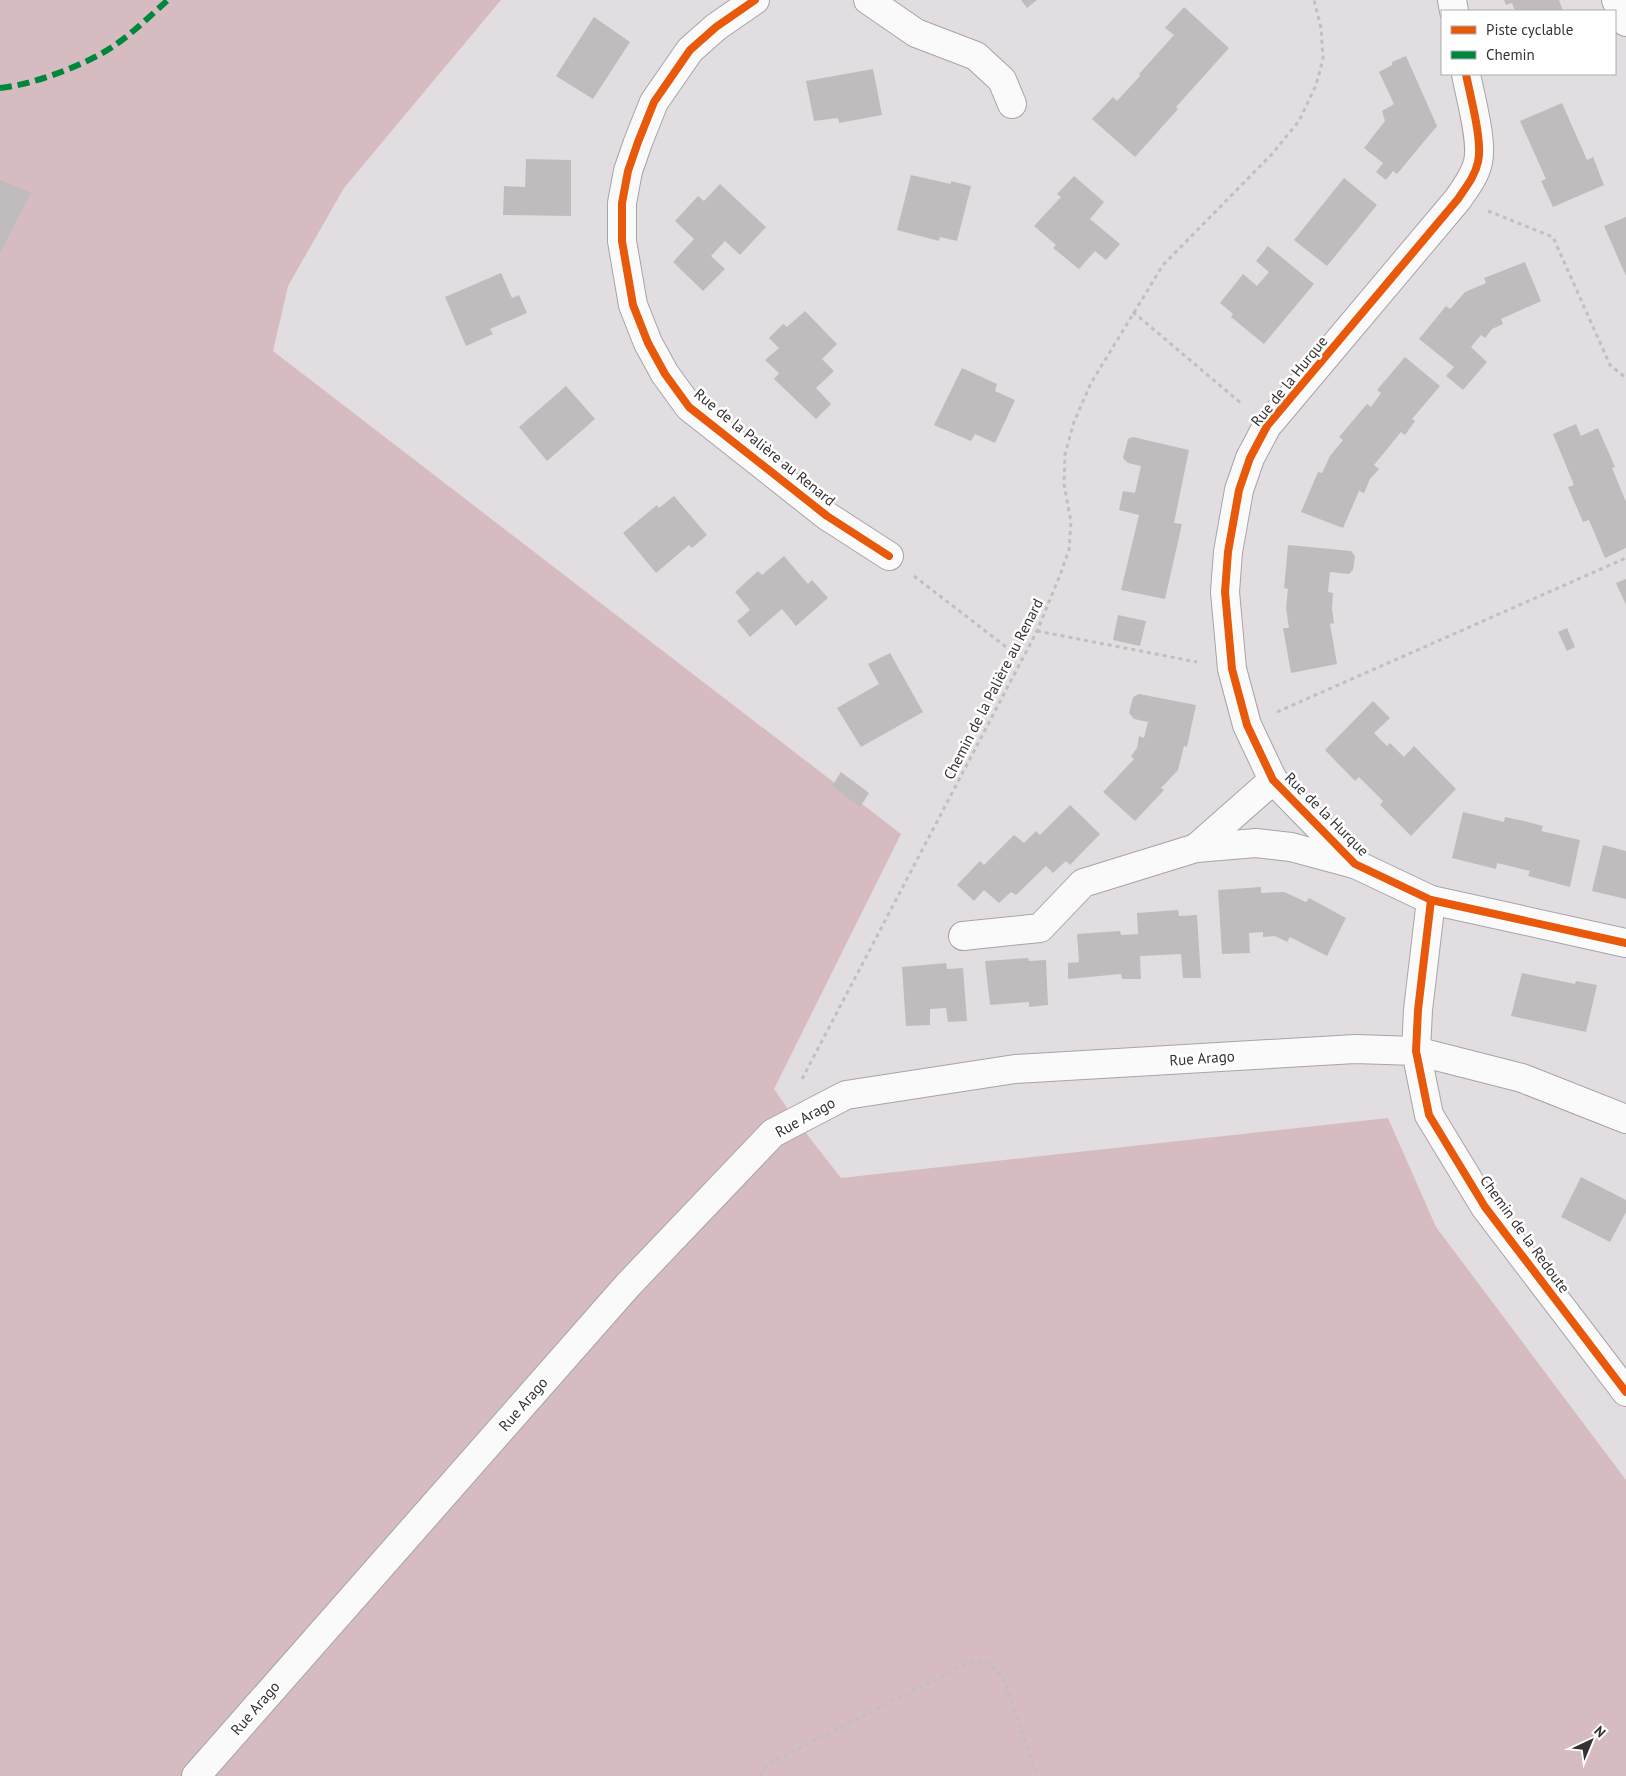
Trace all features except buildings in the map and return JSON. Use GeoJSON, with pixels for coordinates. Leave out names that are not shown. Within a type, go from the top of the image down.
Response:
{"type":"FeatureCollection","features":[{"type":"Feature","properties":{"kind":"street","name":"Rue de la Palière au Renard"},"geometry":{"type":"LineString","coordinates":[[755,0],[716,27],[690,50],[654,102],[638,142],[628,171],[622,203],[622,242],[633,305],[648,343],[665,374],[689,407],[827,516],[889,556]]}},
{"type":"Feature","properties":{"kind":"street"},"geometry":{"type":"LineString","coordinates":[[868,0],[916,33],[976,56],[1002,80],[1012,104]]}},
{"type":"Feature","properties":{"kind":"street"},"geometry":{"type":"LineString","coordinates":[[1616,0],[1626,22]]}},
{"type":"Feature","properties":{"kind":"street","name":"Rue de la Hurque"},"geometry":{"type":"LineString","coordinates":[[1355,864],[1273,780],[1247,725],[1232,668],[1225,592],[1228,552],[1239,490],[1250,458],[1267,426],[1458,199],[1471,179],[1478,160],[1478,140],[1466,75]]}},
{"type":"Feature","properties":{"kind":"street","name":"Rue de la Hurque"},"geometry":{"type":"LineString","coordinates":[[1196,848],[1273,780]]}},
{"type":"Feature","properties":{"kind":"street","name":"Rue de la Hurque"},"geometry":{"type":"LineString","coordinates":[[963,936],[1040,928],[1084,883],[1196,848],[1256,843],[1291,847],[1355,864],[1431,900],[1626,943]]}},
{"type":"Feature","properties":{"kind":"street"},"geometry":{"type":"LineString","coordinates":[[1416,1051],[1418,1010],[1431,900]]}},
{"type":"Feature","properties":{"kind":"street","name":"Rue Arago"},"geometry":{"type":"LineString","coordinates":[[196,1776],[628,1285],[773,1133],[846,1095],[1015,1070],[1355,1048],[1416,1051],[1522,1078],[1626,1119]]}},
{"type":"Feature","properties":{"kind":"street","name":"Chemin de la Redoute"},"geometry":{"type":"LineString","coordinates":[[1416,1051],[1429,1115],[1480,1198],[1626,1392]]}},
{"type":"Feature","properties":{"kind":"path"},"geometry":{"type":"LineString","coordinates":[[1458,199],[1553,238],[1610,365],[1626,378]]}},
{"type":"Feature","properties":{"kind":"path"},"geometry":{"type":"LineString","coordinates":[[1133,312],[1267,426]]}},
{"type":"Feature","properties":{"kind":"path"},"geometry":{"type":"LineString","coordinates":[[889,556],[1023,660]]}},
{"type":"Feature","properties":{"kind":"path"},"geometry":{"type":"LineString","coordinates":[[1247,725],[1626,558]]}},
{"type":"Feature","properties":{"kind":"path"},"geometry":{"type":"LineString","coordinates":[[1037,631],[1232,668]]}},
{"type":"Feature","properties":{"kind":"path"},"geometry":{"type":"LineString","coordinates":[[760,1776],[768,1764],[972,1661],[987,1662],[995,1668],[1002,1678],[1037,1776]]}},
{"type":"Feature","properties":{"kind":"shaded area"},"geometry":{"type":"Polygon","coordinates":[[[0,0],[501,0],[344,188],[288,286],[273,351],[901,834],[774,1089],[841,1178],[1388,1118],[1436,1227],[1626,1480],[1626,1776],[0,1776],[0,0]]]}},
{"type":"Feature","properties":{"kind":"marked path"},"geometry":{"type":"LineString","coordinates":[[0,88],[44,78],[91,59],[122,40],[168,0]]}},
{"type":"Feature","properties":{"kind":"cycle path"},"geometry":{"type":"LineString","coordinates":[[755,0],[716,27],[690,50],[654,102],[628,171],[622,203],[622,241],[633,305],[648,343],[665,374],[689,407],[827,516],[889,556]]}},
{"type":"Feature","properties":{"kind":"cycle path"},"geometry":{"type":"LineString","coordinates":[[1466,75],[1479,142],[1478,162],[1472,177],[1458,199],[1267,426],[1250,458],[1239,490],[1228,552],[1225,592],[1232,669],[1247,725],[1273,780],[1355,864],[1431,900],[1626,943]]}},
{"type":"Feature","properties":{"kind":"cycle path"},"geometry":{"type":"LineString","coordinates":[[1431,900],[1418,1010],[1416,1051],[1429,1115],[1485,1207],[1626,1392]]}}]}
